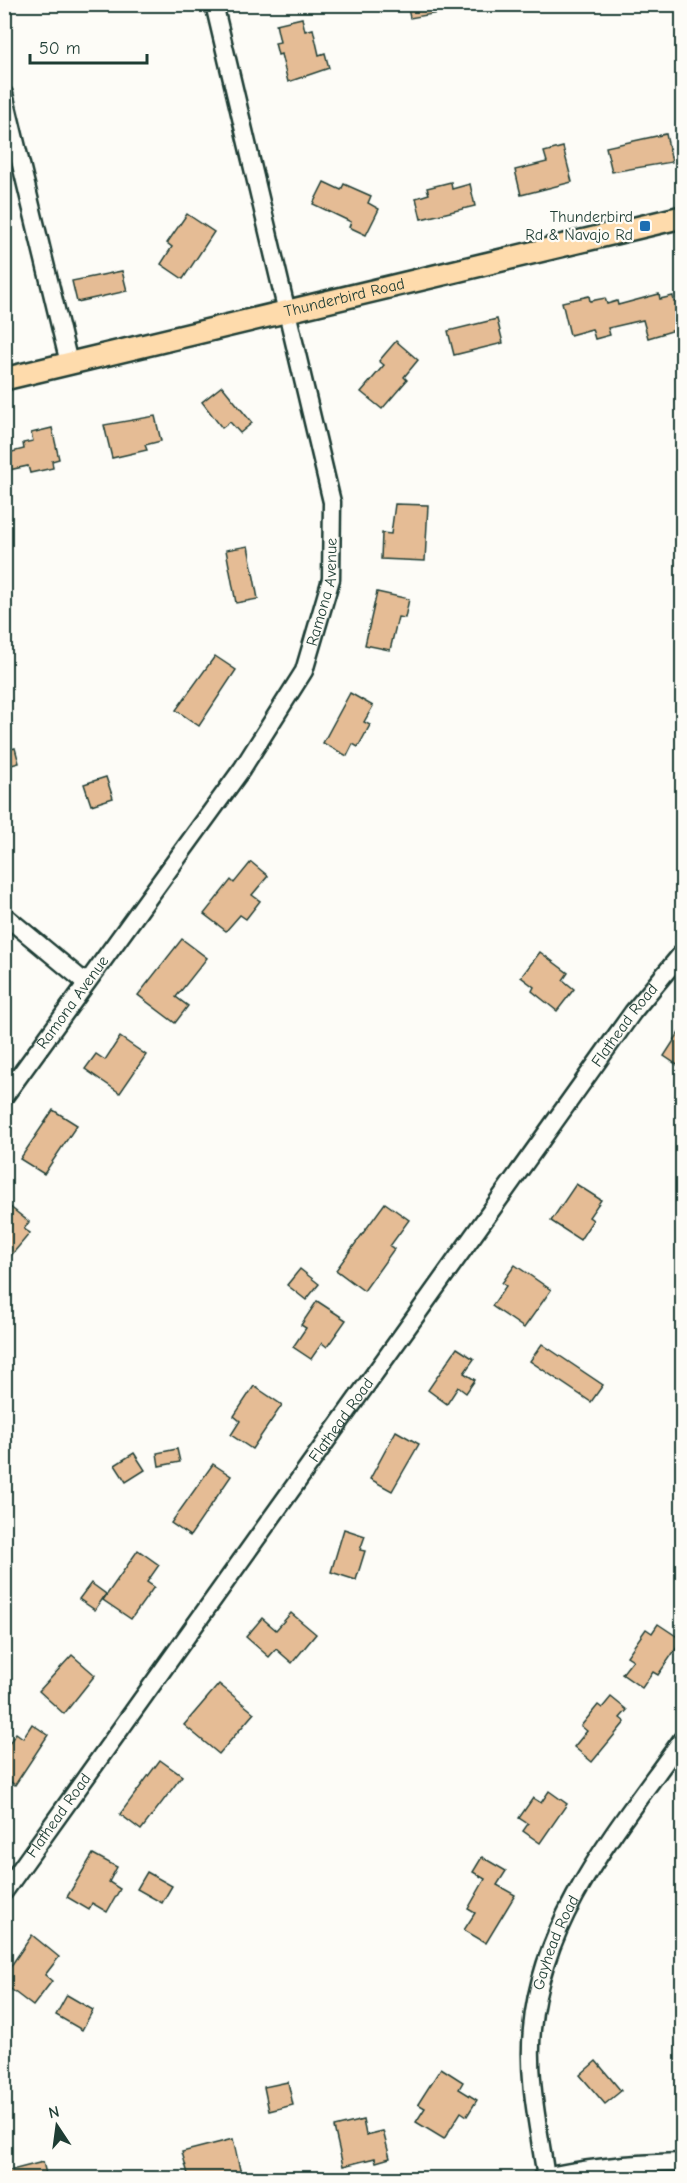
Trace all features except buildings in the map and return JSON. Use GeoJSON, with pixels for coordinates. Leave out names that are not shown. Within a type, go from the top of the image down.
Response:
{"type":"FeatureCollection","features":[{"type":"Feature","properties":{"kind":"main road","name":"Thunderbird Road"},"geometry":{"type":"LineString","coordinates":[[4,378],[682,217]]}},
{"type":"Feature","properties":{"kind":"street","name":"Ramona Avenue"},"geometry":{"type":"LineString","coordinates":[[4,1097],[242,769],[304,671],[331,579],[332,502],[214,4]]}},
{"type":"Feature","properties":{"kind":"street"},"geometry":{"type":"LineString","coordinates":[[4,94],[69,363]]}},
{"type":"Feature","properties":{"kind":"street"},"geometry":{"type":"LineString","coordinates":[[4,915],[86,984]]}},
{"type":"Feature","properties":{"kind":"street","name":"Flathead Road"},"geometry":{"type":"LineString","coordinates":[[4,1892],[633,1012],[682,952]]}},
{"type":"Feature","properties":{"kind":"street","name":"Gayhead Road"},"geometry":{"type":"LineString","coordinates":[[544,2178],[532,2084],[531,2031],[537,1988],[550,1945],[597,1857],[682,1738]]}},
{"type":"Feature","properties":{"kind":"street"},"geometry":{"type":"LineString","coordinates":[[544,2178],[609,2166],[682,2162]]}},
{"type":"Feature","properties":{"kind":"place","name":"Thunderbird Rd & Navajo Rd"},"geometry":{"type":"Point","coordinates":[645,226]}}]}
